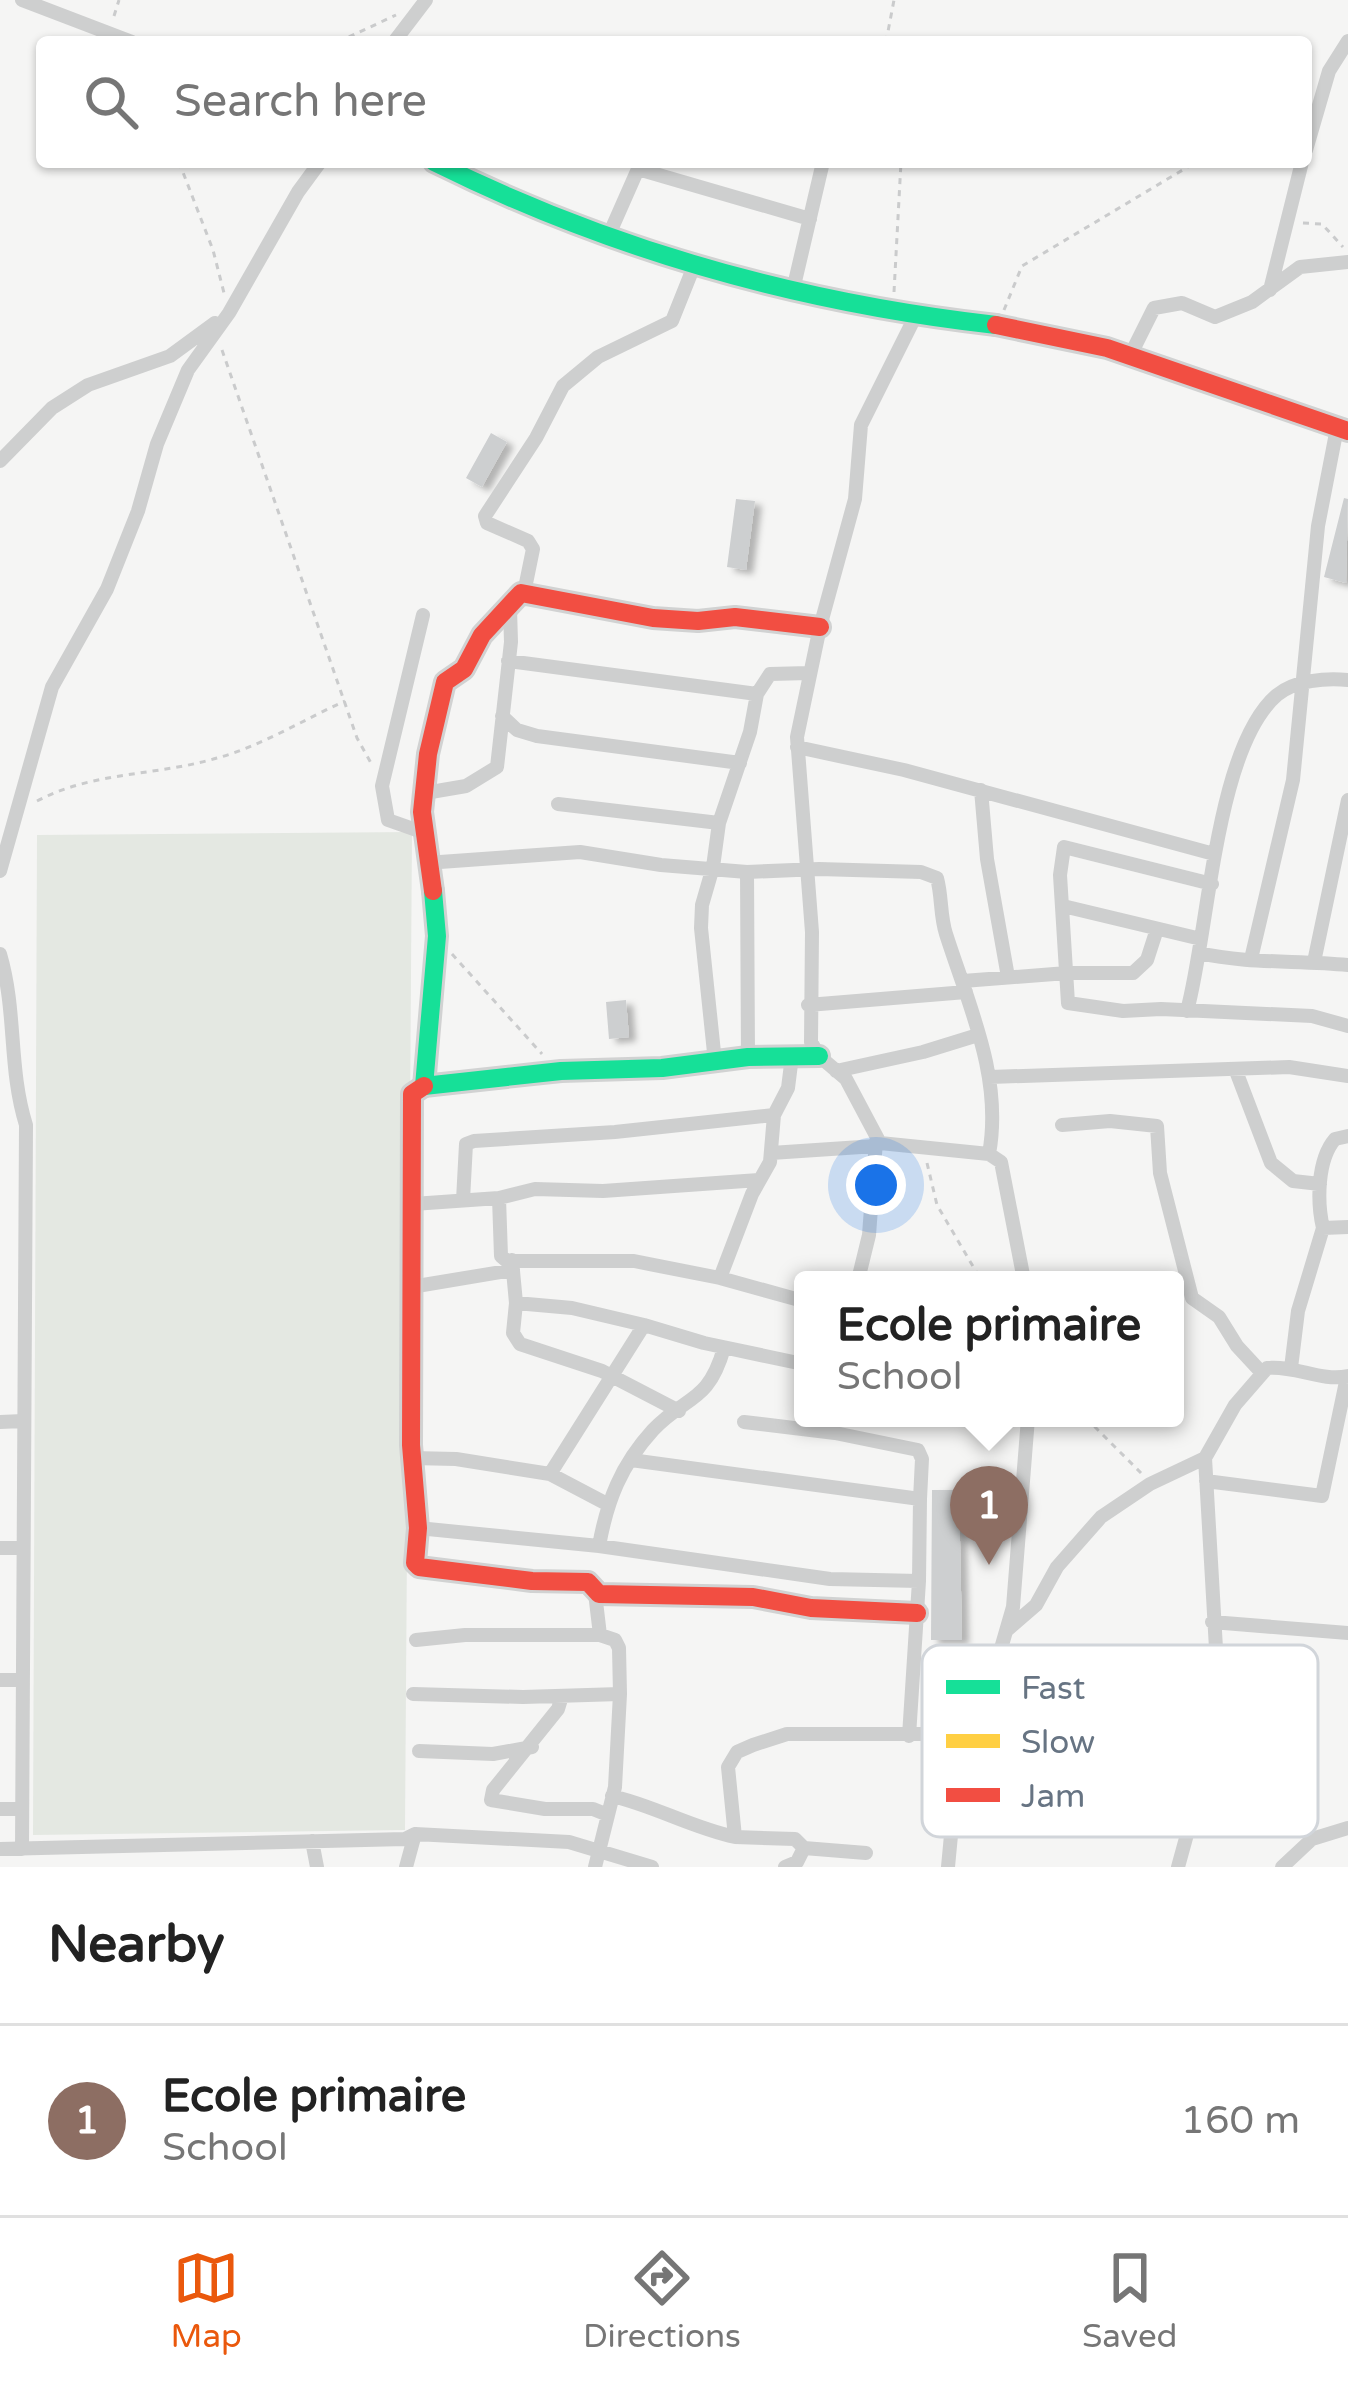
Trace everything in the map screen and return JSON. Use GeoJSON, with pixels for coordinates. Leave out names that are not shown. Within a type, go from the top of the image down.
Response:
{"type":"FeatureCollection","features":[{"type":"Feature","properties":{"kind":"street"},"geometry":{"type":"LineString","coordinates":[[22,0],[120,36]]}},
{"type":"Feature","properties":{"kind":"street"},"geometry":{"type":"LineString","coordinates":[[399,36],[422,5]]}},
{"type":"Feature","properties":{"kind":"street"},"geometry":{"type":"LineString","coordinates":[[1312,129],[1329,71],[1348,41]]}},
{"type":"Feature","properties":{"kind":"street"},"geometry":{"type":"LineString","coordinates":[[0,871],[52,687],[107,589],[188,370],[229,313],[316,168]]}},
{"type":"Feature","properties":{"kind":"street"},"geometry":{"type":"LineString","coordinates":[[446,168],[507,198],[694,266],[891,312],[999,323],[1130,356],[1342,429],[1318,526],[1286,820],[1252,959]]}},
{"type":"Feature","properties":{"kind":"street"},"geometry":{"type":"LineString","coordinates":[[793,290],[822,168]]}},
{"type":"Feature","properties":{"kind":"street"},"geometry":{"type":"LineString","coordinates":[[1270,290],[1301,168]]}},
{"type":"Feature","properties":{"kind":"street"},"geometry":{"type":"LineString","coordinates":[[608,236],[638,170],[810,219]]}},
{"type":"Feature","properties":{"kind":"street"},"geometry":{"type":"LineString","coordinates":[[1130,356],[1154,308],[1182,303],[1215,317],[1234,312],[1300,267],[1348,257]]}},
{"type":"Feature","properties":{"kind":"street"},"geometry":{"type":"LineString","coordinates":[[524,593],[533,549],[528,541],[487,524],[485,516],[536,439],[563,386],[598,357],[672,321],[694,266]]}},
{"type":"Feature","properties":{"kind":"street"},"geometry":{"type":"LineString","coordinates":[[0,461],[52,408],[88,385],[170,356],[229,313]]}},
{"type":"Feature","properties":{"kind":"street"},"geometry":{"type":"LineString","coordinates":[[860,1271],[869,1234],[876,1143],[849,1082],[818,1056],[811,1042],[812,932],[797,747],[820,627],[855,500],[861,425],[916,315]]}},
{"type":"Feature","properties":{"kind":"street"},"geometry":{"type":"LineString","coordinates":[[424,1086],[437,936],[422,832],[428,754],[445,682],[464,669],[482,635],[524,593],[653,618],[735,617],[820,627]]}},
{"type":"Feature","properties":{"kind":"street"},"geometry":{"type":"LineString","coordinates":[[425,793],[466,786],[496,770],[510,609]]}},
{"type":"Feature","properties":{"kind":"street"},"geometry":{"type":"LineString","coordinates":[[422,832],[388,820],[382,786],[423,615]]}},
{"type":"Feature","properties":{"kind":"street"},"geometry":{"type":"LineString","coordinates":[[508,661],[757,694]]}},
{"type":"Feature","properties":{"kind":"street"},"geometry":{"type":"LineString","coordinates":[[715,1062],[700,928],[719,823],[757,694],[770,674],[809,674]]}},
{"type":"Feature","properties":{"kind":"street"},"geometry":{"type":"LineString","coordinates":[[1187,1011],[1214,854],[1237,769],[1256,723],[1277,695],[1304,683],[1348,680]]}},
{"type":"Feature","properties":{"kind":"street"},"geometry":{"type":"LineString","coordinates":[[502,716],[530,735],[740,763]]}},
{"type":"Feature","properties":{"kind":"street"},"geometry":{"type":"LineString","coordinates":[[797,747],[981,790],[1214,854]]}},
{"type":"Feature","properties":{"kind":"street"},"geometry":{"type":"LineString","coordinates":[[981,790],[987,859],[1008,977]]}},
{"type":"Feature","properties":{"kind":"street"},"geometry":{"type":"LineString","coordinates":[[1314,962],[1348,800]]}},
{"type":"Feature","properties":{"kind":"street"},"geometry":{"type":"LineString","coordinates":[[558,804],[719,823]]}},
{"type":"Feature","properties":{"kind":"street"},"geometry":{"type":"LineString","coordinates":[[1212,884],[1066,846],[1060,864],[1067,1003],[1129,1011],[1312,1016],[1348,1026]]}},
{"type":"Feature","properties":{"kind":"street"},"geometry":{"type":"LineString","coordinates":[[426,863],[580,852],[661,866],[747,872],[808,869],[934,876],[939,882],[944,930],[990,1077],[994,1120],[989,1154]]}},
{"type":"Feature","properties":{"kind":"street"},"geometry":{"type":"LineString","coordinates":[[747,872],[748,1057]]}},
{"type":"Feature","properties":{"kind":"street"},"geometry":{"type":"LineString","coordinates":[[1063,906],[1157,929],[1229,960],[1348,965]]}},
{"type":"Feature","properties":{"kind":"street"},"geometry":{"type":"LineString","coordinates":[[808,1005],[964,987],[1008,977],[1133,973],[1147,960],[1157,929]]}},
{"type":"Feature","properties":{"kind":"street"},"geometry":{"type":"LineString","coordinates":[[0,954],[14,1016],[14,1088],[26,1125],[22,1849]]}},
{"type":"Feature","properties":{"kind":"street"},"geometry":{"type":"LineString","coordinates":[[836,1071],[938,1049],[977,1035]]}},
{"type":"Feature","properties":{"kind":"street"},"geometry":{"type":"LineString","coordinates":[[720,1278],[771,1153],[774,1115],[788,1088],[792,1056]]}},
{"type":"Feature","properties":{"kind":"street"},"geometry":{"type":"LineString","coordinates":[[600,1634],[595,1593],[587,1582],[532,1581],[416,1563],[412,1091],[561,1071],[818,1056]]}},
{"type":"Feature","properties":{"kind":"street"},"geometry":{"type":"LineString","coordinates":[[990,1077],[1296,1067],[1348,1076]]}},
{"type":"Feature","properties":{"kind":"street"},"geometry":{"type":"LineString","coordinates":[[1237,1070],[1271,1163],[1293,1181],[1320,1184]]}},
{"type":"Feature","properties":{"kind":"street"},"geometry":{"type":"LineString","coordinates":[[463,1200],[463,1152],[474,1141],[774,1115]]}},
{"type":"Feature","properties":{"kind":"street"},"geometry":{"type":"LineString","coordinates":[[1062,1125],[1155,1124],[1160,1173],[1192,1298],[1219,1317],[1262,1373]]}},
{"type":"Feature","properties":{"kind":"street"},"geometry":{"type":"LineString","coordinates":[[1291,1367],[1298,1311],[1323,1228],[1320,1184],[1328,1147],[1335,1139],[1348,1136]]}},
{"type":"Feature","properties":{"kind":"street"},"geometry":{"type":"LineString","coordinates":[[771,1153],[876,1143],[989,1154],[1005,1170],[1022,1271]]}},
{"type":"Feature","properties":{"kind":"street"},"geometry":{"type":"LineString","coordinates":[[413,1204],[500,1198],[536,1189],[603,1191],[759,1180]]}},
{"type":"Feature","properties":{"kind":"street"},"geometry":{"type":"LineString","coordinates":[[500,1198],[501,1256],[513,1265],[512,1333],[520,1344],[612,1376],[679,1411]]}},
{"type":"Feature","properties":{"kind":"street"},"geometry":{"type":"LineString","coordinates":[[1323,1228],[1348,1227]]}},
{"type":"Feature","properties":{"kind":"street"},"geometry":{"type":"LineString","coordinates":[[411,1287],[513,1265],[634,1261],[794,1299]]}},
{"type":"Feature","properties":{"kind":"street"},"geometry":{"type":"LineString","coordinates":[[516,1303],[572,1308],[794,1362]]}},
{"type":"Feature","properties":{"kind":"street"},"geometry":{"type":"LineString","coordinates":[[550,1474],[644,1325]]}},
{"type":"Feature","properties":{"kind":"street"},"geometry":{"type":"LineString","coordinates":[[599,1546],[607,1504],[631,1460],[653,1430],[708,1387],[724,1348]]}},
{"type":"Feature","properties":{"kind":"street"},"geometry":{"type":"LineString","coordinates":[[1206,1481],[1322,1496],[1347,1377],[1330,1378],[1291,1367],[1267,1368],[1235,1405],[1205,1458],[1212,1622],[1214,1645]]}},
{"type":"Feature","properties":{"kind":"street"},"geometry":{"type":"LineString","coordinates":[[0,1422],[22,1421]]}},
{"type":"Feature","properties":{"kind":"street"},"geometry":{"type":"LineString","coordinates":[[744,1423],[835,1433],[918,1450],[922,1456],[910,1736]]}},
{"type":"Feature","properties":{"kind":"street"},"geometry":{"type":"LineString","coordinates":[[1002,1645],[1018,1569],[1027,1427]]}},
{"type":"Feature","properties":{"kind":"street"},"geometry":{"type":"LineString","coordinates":[[412,1458],[456,1459],[550,1474],[607,1504]]}},
{"type":"Feature","properties":{"kind":"street"},"geometry":{"type":"LineString","coordinates":[[1006,1631],[1036,1605],[1079,1539],[1101,1517],[1150,1484],[1205,1458]]}},
{"type":"Feature","properties":{"kind":"street"},"geometry":{"type":"LineString","coordinates":[[631,1460],[920,1499]]}},
{"type":"Feature","properties":{"kind":"street"},"geometry":{"type":"LineString","coordinates":[[418,1528],[599,1546],[830,1579],[919,1581]]}},
{"type":"Feature","properties":{"kind":"street"},"geometry":{"type":"LineString","coordinates":[[0,1548],[22,1548]]}},
{"type":"Feature","properties":{"kind":"street"},"geometry":{"type":"LineString","coordinates":[[595,1593],[753,1597],[811,1607],[917,1613]]}},
{"type":"Feature","properties":{"kind":"street"},"geometry":{"type":"LineString","coordinates":[[1212,1622],[1348,1633]]}},
{"type":"Feature","properties":{"kind":"street"},"geometry":{"type":"LineString","coordinates":[[416,1640],[600,1634],[615,1640],[620,1694],[612,1796],[595,1867]]}},
{"type":"Feature","properties":{"kind":"street"},"geometry":{"type":"LineString","coordinates":[[0,1680],[22,1680]]}},
{"type":"Feature","properties":{"kind":"street"},"geometry":{"type":"LineString","coordinates":[[413,1694],[620,1694]]}},
{"type":"Feature","properties":{"kind":"street"},"geometry":{"type":"LineString","coordinates":[[562,1696],[532,1747],[493,1790],[490,1800],[544,1809],[593,1809],[608,1815]]}},
{"type":"Feature","properties":{"kind":"street"},"geometry":{"type":"LineString","coordinates":[[735,1838],[728,1767],[737,1752],[787,1734],[922,1736]]}},
{"type":"Feature","properties":{"kind":"street"},"geometry":{"type":"LineString","coordinates":[[419,1751],[493,1754],[532,1747]]}},
{"type":"Feature","properties":{"kind":"street"},"geometry":{"type":"LineString","coordinates":[[612,1796],[650,1805],[735,1838],[795,1839],[805,1848],[866,1853]]}},
{"type":"Feature","properties":{"kind":"street"},"geometry":{"type":"LineString","coordinates":[[0,1809],[22,1809]]}},
{"type":"Feature","properties":{"kind":"street"},"geometry":{"type":"LineString","coordinates":[[1282,1867],[1322,1834],[1348,1828]]}},
{"type":"Feature","properties":{"kind":"street"},"geometry":{"type":"LineString","coordinates":[[0,1849],[405,1839],[415,1834],[569,1842],[652,1867]]}},
{"type":"Feature","properties":{"kind":"street"},"geometry":{"type":"LineString","coordinates":[[406,1867],[415,1834]]}},
{"type":"Feature","properties":{"kind":"street"},"geometry":{"type":"LineString","coordinates":[[949,1867],[951,1837]]}},
{"type":"Feature","properties":{"kind":"street"},"geometry":{"type":"LineString","coordinates":[[1178,1867],[1187,1837]]}},
{"type":"Feature","properties":{"kind":"street"},"geometry":{"type":"LineString","coordinates":[[312,1841],[317,1867]]}},
{"type":"Feature","properties":{"kind":"street"},"geometry":{"type":"LineString","coordinates":[[785,1867],[796,1862],[805,1848]]}},
{"type":"Feature","properties":{"kind":"path"},"geometry":{"type":"LineString","coordinates":[[110,31],[118,0]]}},
{"type":"Feature","properties":{"kind":"path"},"geometry":{"type":"LineString","coordinates":[[887,36],[894,0]]}},
{"type":"Feature","properties":{"kind":"path"},"geometry":{"type":"LineString","coordinates":[[350,36],[422,5]]}},
{"type":"Feature","properties":{"kind":"path"},"geometry":{"type":"LineString","coordinates":[[181,168],[213,250],[229,313],[222,352],[357,738],[382,786]]}},
{"type":"Feature","properties":{"kind":"path"},"geometry":{"type":"LineString","coordinates":[[891,312],[901,168]]}},
{"type":"Feature","properties":{"kind":"path"},"geometry":{"type":"LineString","coordinates":[[999,323],[1022,266],[1186,168]]}},
{"type":"Feature","properties":{"kind":"path"},"geometry":{"type":"LineString","coordinates":[[1280,238],[1305,222],[1322,224],[1348,257]]}},
{"type":"Feature","properties":{"kind":"path"},"geometry":{"type":"LineString","coordinates":[[16,812],[54,792],[112,774],[176,768],[222,757],[346,700]]}},
{"type":"Feature","properties":{"kind":"path"},"geometry":{"type":"LineString","coordinates":[[437,936],[561,1071]]}},
{"type":"Feature","properties":{"kind":"path"},"geometry":{"type":"LineString","coordinates":[[925,1149],[937,1204],[976,1271]]}},
{"type":"Feature","properties":{"kind":"path"},"geometry":{"type":"LineString","coordinates":[[1095,1427],[1150,1484]]}},
{"type":"Feature","properties":{"kind":"shaded area"},"geometry":{"type":"Polygon","coordinates":[[[412,832],[405,1830],[33,1835],[37,835],[412,832]]]}},
{"type":"Feature","properties":{"kind":"building"},"geometry":{"type":"Polygon","coordinates":[[[491,433],[507,442],[482,487],[466,478],[491,433]]]}},
{"type":"Feature","properties":{"kind":"building"},"geometry":{"type":"Polygon","coordinates":[[[1344,498],[1348,499],[1346,583],[1324,577],[1344,498]]]}},
{"type":"Feature","properties":{"kind":"building"},"geometry":{"type":"Polygon","coordinates":[[[736,499],[755,501],[746,570],[727,567],[736,499]]]}},
{"type":"Feature","properties":{"kind":"building"},"geometry":{"type":"Polygon","coordinates":[[[626,1000],[629,1037],[609,1039],[606,1002],[626,1000]]]}},
{"type":"Feature","properties":{"kind":"building"},"geometry":{"type":"Polygon","coordinates":[[[932,1490],[959,1490],[962,1640],[931,1640],[932,1490]]]}},
{"type":"Feature","properties":{"kind":"traffic: fast"},"geometry":{"type":"LineString","coordinates":[[447,168],[569,222],[708,268],[850,303],[996,325]]}},
{"type":"Feature","properties":{"kind":"traffic: fast"},"geometry":{"type":"LineString","coordinates":[[433,891],[437,936],[424,1086],[561,1071],[819,1056]]}},
{"type":"Feature","properties":{"kind":"traffic: jam"},"geometry":{"type":"LineString","coordinates":[[996,325],[1107,348],[1348,431]]}},
{"type":"Feature","properties":{"kind":"traffic: jam"},"geometry":{"type":"LineString","coordinates":[[433,891],[422,812],[428,754],[445,682],[464,669],[482,635],[521,593],[653,618],[735,617],[820,627]]}},
{"type":"Feature","properties":{"kind":"traffic: jam"},"geometry":{"type":"LineString","coordinates":[[424,1086],[412,1094],[415,1563],[532,1581],[588,1582],[599,1594],[753,1597],[811,1608],[917,1613]]}},
{"type":"Feature","properties":{"kind":"place","name":"Ecole primaire"},"geometry":{"type":"Point","coordinates":[989,1565]}}]}
